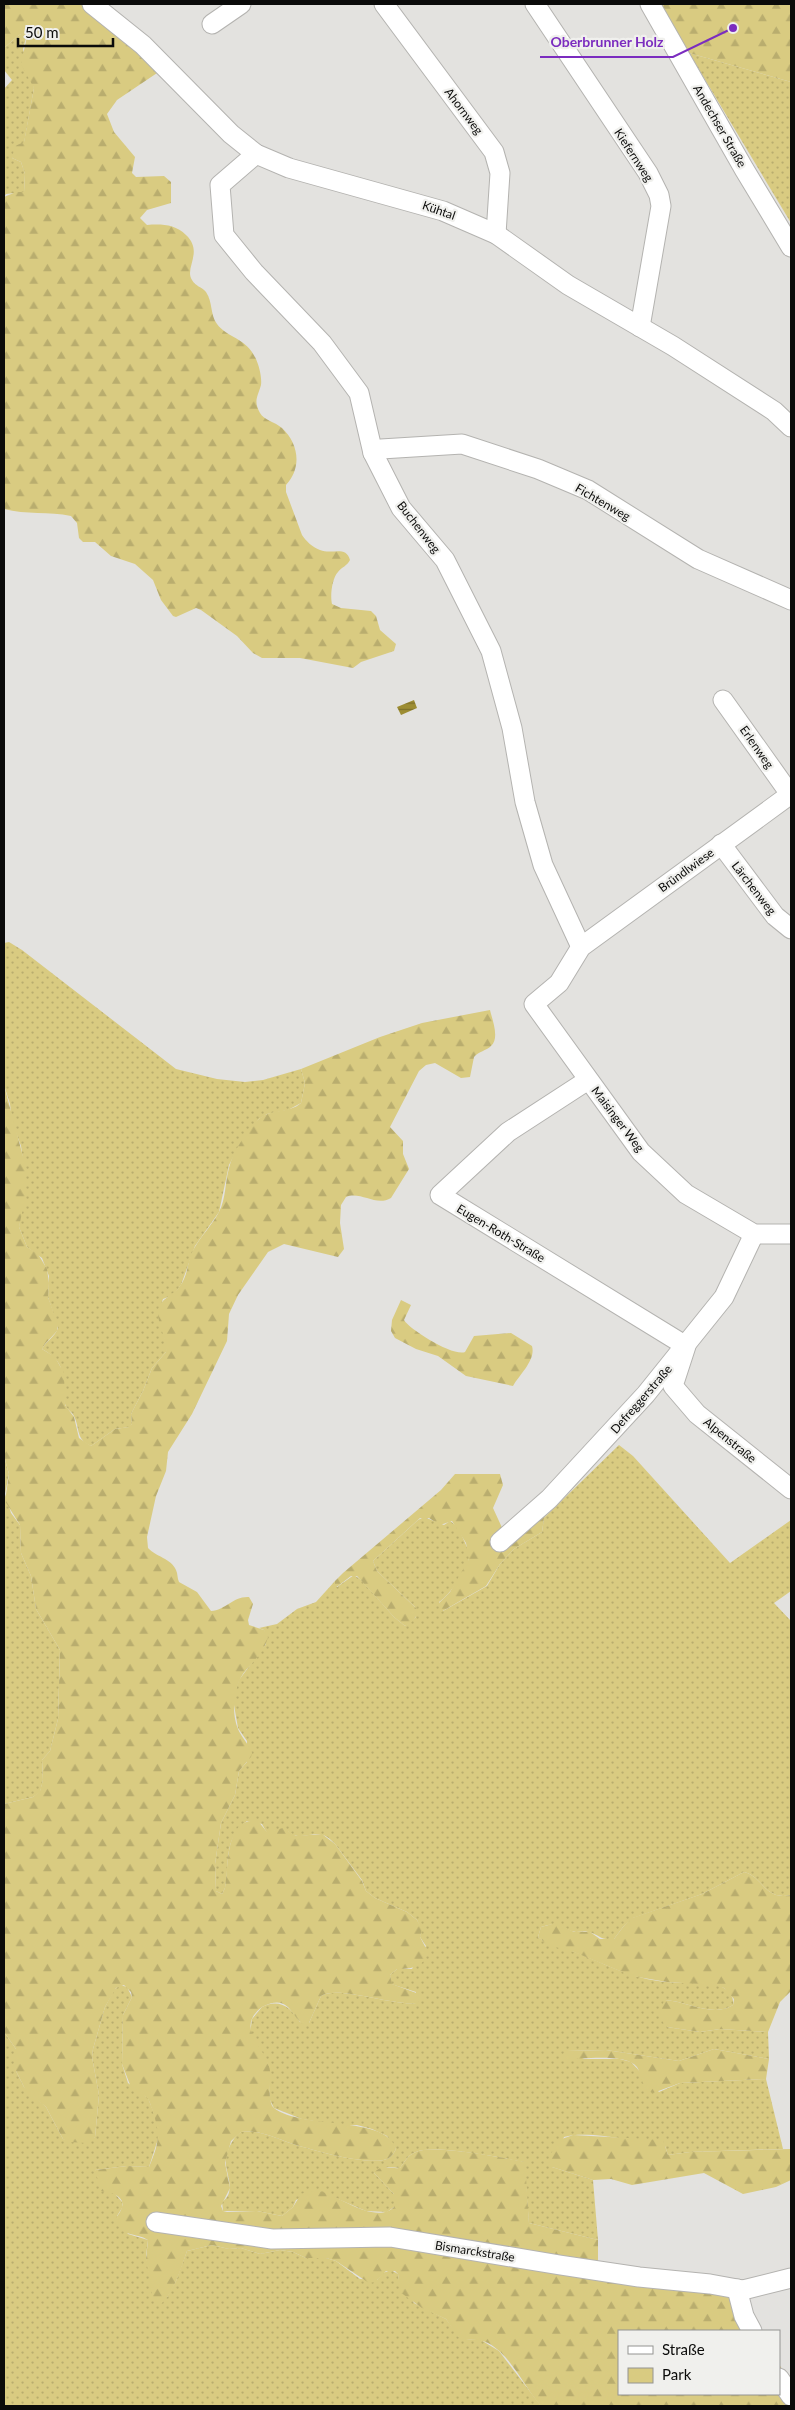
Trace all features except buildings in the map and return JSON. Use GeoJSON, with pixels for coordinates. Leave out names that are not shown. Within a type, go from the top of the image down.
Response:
{"type":"FeatureCollection","features":[{"type":"Feature","properties":{"kind":"street","name":"Kühtal"},"geometry":{"type":"LineString","coordinates":[[92,4],[143,45],[231,134],[256,154],[289,168],[443,211],[496,234],[568,284],[774,411],[791,428]]}},
{"type":"Feature","properties":{"kind":"street"},"geometry":{"type":"LineString","coordinates":[[212,24],[241,4]]}},
{"type":"Feature","properties":{"kind":"street","name":"Ahornweg"},"geometry":{"type":"LineString","coordinates":[[384,4],[494,152],[500,173],[500,198],[496,234]]}},
{"type":"Feature","properties":{"kind":"street","name":"Kiefernweg"},"geometry":{"type":"LineString","coordinates":[[535,4],[648,174],[658,195],[661,206],[640,327]]}},
{"type":"Feature","properties":{"kind":"street","name":"Andechser Straße"},"geometry":{"type":"LineString","coordinates":[[650,4],[744,169],[791,247]]}},
{"type":"Feature","properties":{"kind":"street","name":"Buchenweg"},"geometry":{"type":"LineString","coordinates":[[256,154],[220,184],[224,235],[254,272],[322,343],[359,392],[373,453],[401,508],[445,560],[491,651],[512,728],[525,802],[543,865],[581,946]]}},
{"type":"Feature","properties":{"kind":"street","name":"Fichtenweg"},"geometry":{"type":"LineString","coordinates":[[373,453],[381,449],[462,444],[538,469],[588,490],[698,559],[791,600]]}},
{"type":"Feature","properties":{"kind":"street","name":"Erlenweg"},"geometry":{"type":"LineString","coordinates":[[724,700],[791,794]]}},
{"type":"Feature","properties":{"kind":"street","name":"Bründlwiese"},"geometry":{"type":"LineString","coordinates":[[581,946],[791,794]]}},
{"type":"Feature","properties":{"kind":"street","name":"Lärchenweg"},"geometry":{"type":"LineString","coordinates":[[721,844],[775,916],[791,929]]}},
{"type":"Feature","properties":{"kind":"street","name":"Maisinger Weg"},"geometry":{"type":"LineString","coordinates":[[581,946],[559,983],[534,1004],[641,1152],[686,1194],[754,1234]]}},
{"type":"Feature","properties":{"kind":"street","name":"Eugen-Roth-Straße"},"geometry":{"type":"LineString","coordinates":[[588,1080],[508,1132],[440,1194],[686,1346]]}},
{"type":"Feature","properties":{"kind":"street"},"geometry":{"type":"LineString","coordinates":[[754,1234],[791,1234]]}},
{"type":"Feature","properties":{"kind":"street","name":"Defreggerstraße"},"geometry":{"type":"LineString","coordinates":[[500,1542],[524,1519],[540,1508],[585,1461],[646,1394],[686,1346],[724,1297],[754,1234]]}},
{"type":"Feature","properties":{"kind":"street","name":"Alpenstraße"},"geometry":{"type":"LineString","coordinates":[[686,1346],[673,1386],[697,1414],[791,1489]]}},
{"type":"Feature","properties":{"kind":"street","name":"Bismarckstraße"},"geometry":{"type":"LineString","coordinates":[[156,2222],[272,2239],[390,2237],[560,2266],[738,2289],[750,2289],[791,2278]]}},
{"type":"Feature","properties":{"kind":"street"},"geometry":{"type":"LineString","coordinates":[[738,2289],[744,2316],[751,2330]]}},
{"type":"Feature","properties":{"kind":"street"},"geometry":{"type":"LineString","coordinates":[[780,2380],[791,2396]]}},
{"type":"Feature","properties":{"kind":"green space"},"geometry":{"type":"Polygon","coordinates":[[[4,4],[85,4],[163,69],[117,100],[107,114],[114,132],[135,157],[132,173],[136,177],[164,176],[171,182],[171,203],[147,210],[140,218],[147,225],[163,225],[182,231],[191,241],[194,254],[190,270],[192,280],[206,292],[210,300],[213,317],[221,329],[242,342],[252,352],[258,365],[261,379],[257,399],[258,409],[264,417],[282,428],[292,441],[295,449],[296,464],[295,471],[286,485],[286,492],[302,535],[317,549],[345,553],[350,560],[334,578],[331,592],[332,604],[341,608],[371,611],[376,616],[380,630],[396,644],[394,651],[361,662],[353,668],[300,658],[262,658],[253,653],[237,636],[201,610],[196,608],[176,617],[173,616],[161,600],[153,580],[135,564],[111,556],[95,542],[83,542],[79,538],[77,523],[71,516],[4,509],[4,197],[16,192],[24,192],[25,174],[21,162],[12,158],[15,146],[24,142],[34,88],[21,64],[28,32],[19,35],[4,48],[4,4]]]}},
{"type":"Feature","properties":{"kind":"green space"},"geometry":{"type":"Polygon","coordinates":[[[661,4],[791,4],[791,82],[689,53],[661,4]]]}},
{"type":"Feature","properties":{"kind":"green space"},"geometry":{"type":"Polygon","coordinates":[[[28,31],[23,49],[34,88],[24,143],[12,158],[21,162],[25,174],[24,192],[6,194],[4,197],[4,89],[12,80],[4,70],[4,48],[19,35],[28,31]]]}},
{"type":"Feature","properties":{"kind":"green space"},"geometry":{"type":"Polygon","coordinates":[[[689,53],[791,82],[791,223],[689,53]]]}},
{"type":"Feature","properties":{"kind":"green space"},"geometry":{"type":"Polygon","coordinates":[[[9,942],[22,950],[176,1069],[217,1079],[245,1082],[263,1080],[301,1069],[305,1083],[301,1103],[288,1110],[267,1114],[259,1119],[240,1144],[229,1165],[219,1212],[195,1246],[181,1285],[173,1295],[163,1299],[159,1316],[166,1343],[166,1352],[152,1368],[131,1414],[132,1424],[130,1427],[115,1429],[91,1446],[82,1440],[75,1418],[65,1405],[62,1373],[57,1361],[42,1349],[58,1328],[48,1297],[49,1276],[42,1258],[27,1247],[19,1227],[25,1173],[21,1146],[12,1122],[10,1104],[4,1085],[4,943],[9,942]]]}},
{"type":"Feature","properties":{"kind":"green space"},"geometry":{"type":"Polygon","coordinates":[[[490,1010],[495,1028],[494,1043],[474,1057],[470,1077],[461,1078],[435,1063],[426,1065],[419,1071],[390,1127],[403,1141],[403,1154],[409,1169],[391,1198],[380,1201],[357,1196],[346,1197],[341,1205],[340,1223],[344,1249],[338,1257],[284,1244],[268,1252],[238,1295],[229,1314],[227,1341],[192,1414],[168,1452],[166,1471],[156,1496],[147,1537],[148,1548],[174,1566],[179,1582],[197,1592],[211,1611],[243,1597],[249,1597],[253,1604],[248,1620],[249,1625],[264,1630],[268,1637],[262,1651],[242,1676],[234,1700],[237,1726],[252,1753],[251,1757],[239,1771],[235,1795],[221,1823],[215,1864],[216,1891],[222,1894],[225,1888],[230,1845],[239,1827],[247,1822],[258,1821],[267,1832],[283,1828],[296,1836],[322,1834],[335,1844],[362,1881],[366,1891],[375,1898],[407,1912],[417,1920],[422,1929],[420,1937],[428,1952],[423,1961],[416,1967],[397,1969],[390,1975],[392,1984],[419,1994],[419,2001],[416,2003],[393,2002],[352,1994],[329,1993],[321,1996],[309,2023],[304,2025],[288,2007],[278,2002],[262,2007],[256,2012],[251,2023],[254,2038],[267,2060],[270,2075],[270,2096],[274,2108],[287,2115],[304,2119],[377,2131],[389,2138],[396,2149],[392,2155],[381,2160],[355,2159],[311,2149],[260,2133],[241,2132],[231,2141],[225,2163],[230,2188],[221,2206],[223,2211],[227,2212],[257,2211],[282,2216],[293,2207],[301,2194],[310,2191],[320,2191],[357,2208],[378,2213],[386,2212],[394,2207],[394,2194],[374,2173],[383,2168],[400,2168],[413,2153],[425,2150],[453,2151],[525,2162],[529,2223],[598,2240],[598,2267],[718,2276],[751,2313],[760,2330],[618,2330],[618,2395],[780,2395],[780,2366],[791,2385],[791,2406],[541,2406],[511,2364],[496,2349],[484,2341],[458,2337],[446,2319],[422,2308],[400,2292],[398,2274],[395,2271],[386,2271],[375,2282],[369,2283],[336,2261],[326,2258],[306,2258],[293,2252],[280,2250],[260,2254],[241,2248],[229,2249],[212,2245],[187,2251],[171,2292],[162,2303],[157,2304],[152,2294],[146,2259],[148,2240],[124,2232],[121,2229],[116,2218],[122,2207],[121,2200],[116,2195],[101,2191],[95,2170],[127,2166],[149,2167],[157,2145],[158,2132],[150,2102],[145,2096],[139,2095],[132,2090],[122,2064],[123,2015],[132,1997],[131,1992],[124,1985],[116,1988],[105,2007],[93,2049],[92,2057],[99,2095],[95,2137],[88,2143],[69,2142],[63,2139],[46,2107],[26,2091],[16,2071],[14,2057],[16,2049],[4,2032],[4,1804],[33,1797],[40,1791],[43,1780],[42,1760],[50,1751],[58,1719],[60,1650],[36,1609],[31,1576],[21,1553],[20,1525],[5,1501],[9,1474],[4,1456],[4,1085],[25,1164],[25,1199],[19,1227],[27,1247],[38,1254],[47,1269],[48,1297],[58,1325],[57,1331],[42,1349],[55,1357],[64,1373],[65,1405],[74,1417],[79,1438],[91,1446],[115,1429],[129,1427],[132,1424],[131,1414],[152,1368],[166,1352],[158,1316],[159,1307],[180,1286],[185,1277],[192,1252],[219,1212],[223,1202],[231,1162],[245,1135],[259,1119],[269,1113],[291,1109],[301,1103],[305,1083],[301,1069],[380,1037],[422,1023],[490,1010]]]}},
{"type":"Feature","properties":{"kind":"green space"},"geometry":{"type":"Polygon","coordinates":[[[401,1300],[411,1305],[404,1320],[423,1336],[442,1347],[452,1351],[465,1352],[474,1336],[511,1333],[532,1346],[533,1351],[530,1362],[513,1386],[466,1376],[438,1356],[416,1349],[395,1338],[391,1331],[392,1320],[401,1300]]]}},
{"type":"Feature","properties":{"kind":"green space"},"geometry":{"type":"Polygon","coordinates":[[[619,1445],[633,1456],[730,1563],[791,1520],[791,1591],[774,1603],[791,1621],[791,1895],[775,1895],[751,1875],[744,1872],[702,1894],[633,1918],[614,1939],[606,1939],[592,1933],[571,1931],[552,1924],[541,1927],[538,1937],[551,1944],[642,1978],[666,1982],[702,1983],[715,1985],[727,1990],[731,1994],[733,2005],[725,2009],[700,2008],[665,2000],[667,2027],[700,2032],[720,2029],[768,2032],[769,2059],[714,2049],[679,2061],[606,2050],[567,2051],[584,2059],[620,2059],[631,2062],[659,2092],[680,2083],[766,2079],[783,2149],[690,2152],[668,2155],[665,2146],[600,2136],[574,2135],[564,2137],[552,2167],[593,2180],[598,2240],[529,2223],[524,2162],[453,2151],[425,2150],[416,2152],[400,2168],[388,2167],[374,2173],[394,2194],[394,2207],[387,2212],[366,2211],[319,2191],[296,2200],[293,2207],[282,2216],[257,2211],[223,2211],[222,2202],[230,2190],[226,2166],[227,2152],[232,2142],[241,2132],[260,2133],[311,2149],[355,2159],[381,2160],[389,2158],[393,2154],[396,2149],[387,2136],[372,2129],[357,2125],[337,2125],[302,2119],[274,2108],[270,2100],[268,2064],[250,2034],[252,2019],[262,2007],[268,2004],[280,2004],[293,2012],[300,2022],[309,2023],[321,1996],[329,1993],[352,1994],[393,2002],[416,2003],[416,1992],[391,1984],[390,1975],[397,1969],[412,1969],[426,1946],[420,1937],[421,1929],[417,1920],[407,1912],[375,1898],[366,1891],[362,1880],[335,1844],[321,1834],[296,1836],[282,1830],[267,1833],[262,1824],[247,1821],[239,1828],[231,1843],[225,1888],[222,1894],[216,1891],[215,1864],[221,1823],[235,1795],[239,1771],[247,1762],[247,1741],[238,1728],[234,1694],[239,1680],[266,1644],[264,1630],[259,1628],[277,1624],[297,1609],[316,1602],[335,1581],[337,1587],[354,1575],[405,1626],[416,1617],[415,1607],[377,1571],[373,1561],[418,1520],[424,1517],[444,1525],[450,1521],[458,1527],[470,1554],[469,1560],[458,1580],[439,1602],[441,1611],[443,1611],[487,1586],[500,1564],[514,1549],[542,1532],[544,1518],[619,1445]]]}},
{"type":"Feature","properties":{"kind":"green space"},"geometry":{"type":"Polygon","coordinates":[[[4,1456],[9,1474],[5,1494],[11,1513],[20,1525],[21,1553],[31,1576],[36,1609],[60,1650],[58,1719],[50,1751],[42,1760],[43,1780],[40,1792],[33,1797],[4,1804],[4,1456]]]}},
{"type":"Feature","properties":{"kind":"green space"},"geometry":{"type":"Polygon","coordinates":[[[455,1474],[500,1474],[503,1485],[493,1508],[504,1532],[549,1510],[579,1482],[544,1518],[542,1532],[514,1549],[500,1564],[486,1586],[441,1612],[438,1604],[450,1592],[469,1559],[466,1543],[452,1521],[440,1525],[429,1518],[420,1518],[373,1561],[377,1571],[418,1610],[418,1613],[407,1625],[405,1626],[394,1617],[357,1576],[351,1576],[338,1586],[335,1586],[335,1581],[343,1573],[441,1490],[455,1474]]]}},
{"type":"Feature","properties":{"kind":"green space"},"geometry":{"type":"Polygon","coordinates":[[[744,1872],[751,1875],[775,1895],[791,1895],[791,1991],[780,2002],[768,2032],[720,2029],[700,2032],[667,2027],[662,2021],[661,2014],[665,2000],[717,2010],[733,2005],[734,1999],[724,1988],[714,1985],[667,1982],[632,1976],[574,1952],[548,1945],[538,1937],[541,1927],[556,1923],[574,1932],[590,1932],[600,1939],[614,1939],[632,1918],[702,1894],[744,1872]]]}},
{"type":"Feature","properties":{"kind":"green space"},"geometry":{"type":"Polygon","coordinates":[[[120,1985],[127,1987],[132,1997],[123,2015],[122,2064],[128,2083],[148,2098],[157,2121],[159,2136],[149,2167],[127,2166],[95,2170],[122,2202],[122,2208],[117,2216],[128,2234],[148,2240],[146,2256],[150,2278],[167,2297],[176,2281],[187,2251],[212,2245],[229,2249],[241,2248],[260,2254],[280,2250],[293,2252],[306,2258],[326,2258],[336,2261],[360,2279],[377,2280],[383,2273],[391,2270],[398,2274],[399,2280],[414,2303],[446,2319],[466,2339],[481,2340],[499,2351],[541,2406],[4,2406],[4,2032],[16,2049],[16,2071],[24,2087],[46,2107],[63,2139],[76,2142],[86,2141],[95,2137],[99,2095],[92,2057],[93,2049],[105,2007],[114,1990],[120,1985]]]}},
{"type":"Feature","properties":{"kind":"green space"},"geometry":{"type":"Polygon","coordinates":[[[714,2049],[769,2059],[766,2079],[680,2083],[653,2093],[645,2090],[638,2069],[632,2063],[615,2058],[566,2059],[563,2054],[567,2051],[606,2050],[679,2061],[714,2049]]]}},
{"type":"Feature","properties":{"kind":"green space"},"geometry":{"type":"Polygon","coordinates":[[[573,2135],[663,2140],[668,2155],[690,2152],[791,2149],[791,2180],[776,2187],[743,2194],[704,2173],[632,2185],[611,2179],[593,2180],[552,2167],[549,2157],[559,2140],[573,2135]]]}},
{"type":"Feature","properties":{"kind":"shaded area"},"geometry":{"type":"Polygon","coordinates":[[[414,700],[417,708],[401,715],[397,707],[414,700]]]}},
{"type":"Feature","properties":{"kind":"place","name":"Oberbrunner Holz"},"geometry":{"type":"Point","coordinates":[733,28]}}]}
